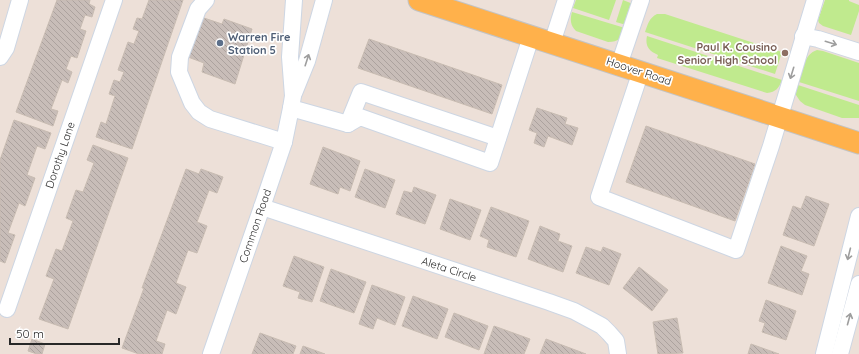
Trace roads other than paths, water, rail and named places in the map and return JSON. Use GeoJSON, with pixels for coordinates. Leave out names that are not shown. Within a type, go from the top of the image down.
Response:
{"type":"FeatureCollection","features":[{"type":"Feature","properties":{"kind":"main road","name":"Hoover Road"},"geometry":{"type":"LineString","coordinates":[[419,0],[859,143]]}},
{"type":"Feature","properties":{"kind":"street"},"geometry":{"type":"LineString","coordinates":[[0,57],[6,48],[20,0]]}},
{"type":"Feature","properties":{"kind":"street","name":"Dorothy Lane"},"geometry":{"type":"LineString","coordinates":[[7,309],[114,0]]}},
{"type":"Feature","properties":{"kind":"street"},"geometry":{"type":"LineString","coordinates":[[206,0],[198,9],[180,57],[179,72],[192,103],[199,112],[210,119],[284,142]]}},
{"type":"Feature","properties":{"kind":"street","name":"Common Road"},"geometry":{"type":"LineString","coordinates":[[292,102],[290,57],[294,0]]}},
{"type":"Feature","properties":{"kind":"street","name":"Common Road"},"geometry":{"type":"LineString","coordinates":[[211,354],[284,142],[292,102],[308,61],[324,0]]}},
{"type":"Feature","properties":{"kind":"street"},"geometry":{"type":"LineString","coordinates":[[552,43],[566,0]]}},
{"type":"Feature","properties":{"kind":"street"},"geometry":{"type":"LineString","coordinates":[[619,65],[641,0]]}},
{"type":"Feature","properties":{"kind":"street"},"geometry":{"type":"LineString","coordinates":[[641,71],[599,197],[736,250],[771,146],[815,0]]}},
{"type":"Feature","properties":{"kind":"street"},"geometry":{"type":"LineString","coordinates":[[348,124],[360,117],[490,163],[532,36]]}},
{"type":"Feature","properties":{"kind":"street"},"geometry":{"type":"LineString","coordinates":[[803,36],[818,39],[859,52]]}},
{"type":"Feature","properties":{"kind":"street"},"geometry":{"type":"LineString","coordinates":[[348,124],[361,92],[498,138]]}},
{"type":"Feature","properties":{"kind":"street"},"geometry":{"type":"LineString","coordinates":[[292,102],[348,124]]}},
{"type":"Feature","properties":{"kind":"street","name":"Aleta Circle"},"geometry":{"type":"LineString","coordinates":[[262,206],[549,302],[574,312],[596,322],[609,333],[616,341],[618,354]]}},
{"type":"Feature","properties":{"kind":"street"},"geometry":{"type":"LineString","coordinates":[[824,354],[859,216]]}},
{"type":"Feature","properties":{"kind":"street"},"geometry":{"type":"LineString","coordinates":[[840,354],[859,284]]}},
{"type":"Feature","properties":{"kind":"place","name":"Warren Fire Station 5"},"geometry":{"type":"Point","coordinates":[220,43]}},
{"type":"Feature","properties":{"kind":"place","name":"Paul K. Cousino Senior High School"},"geometry":{"type":"Point","coordinates":[785,53]}}]}
